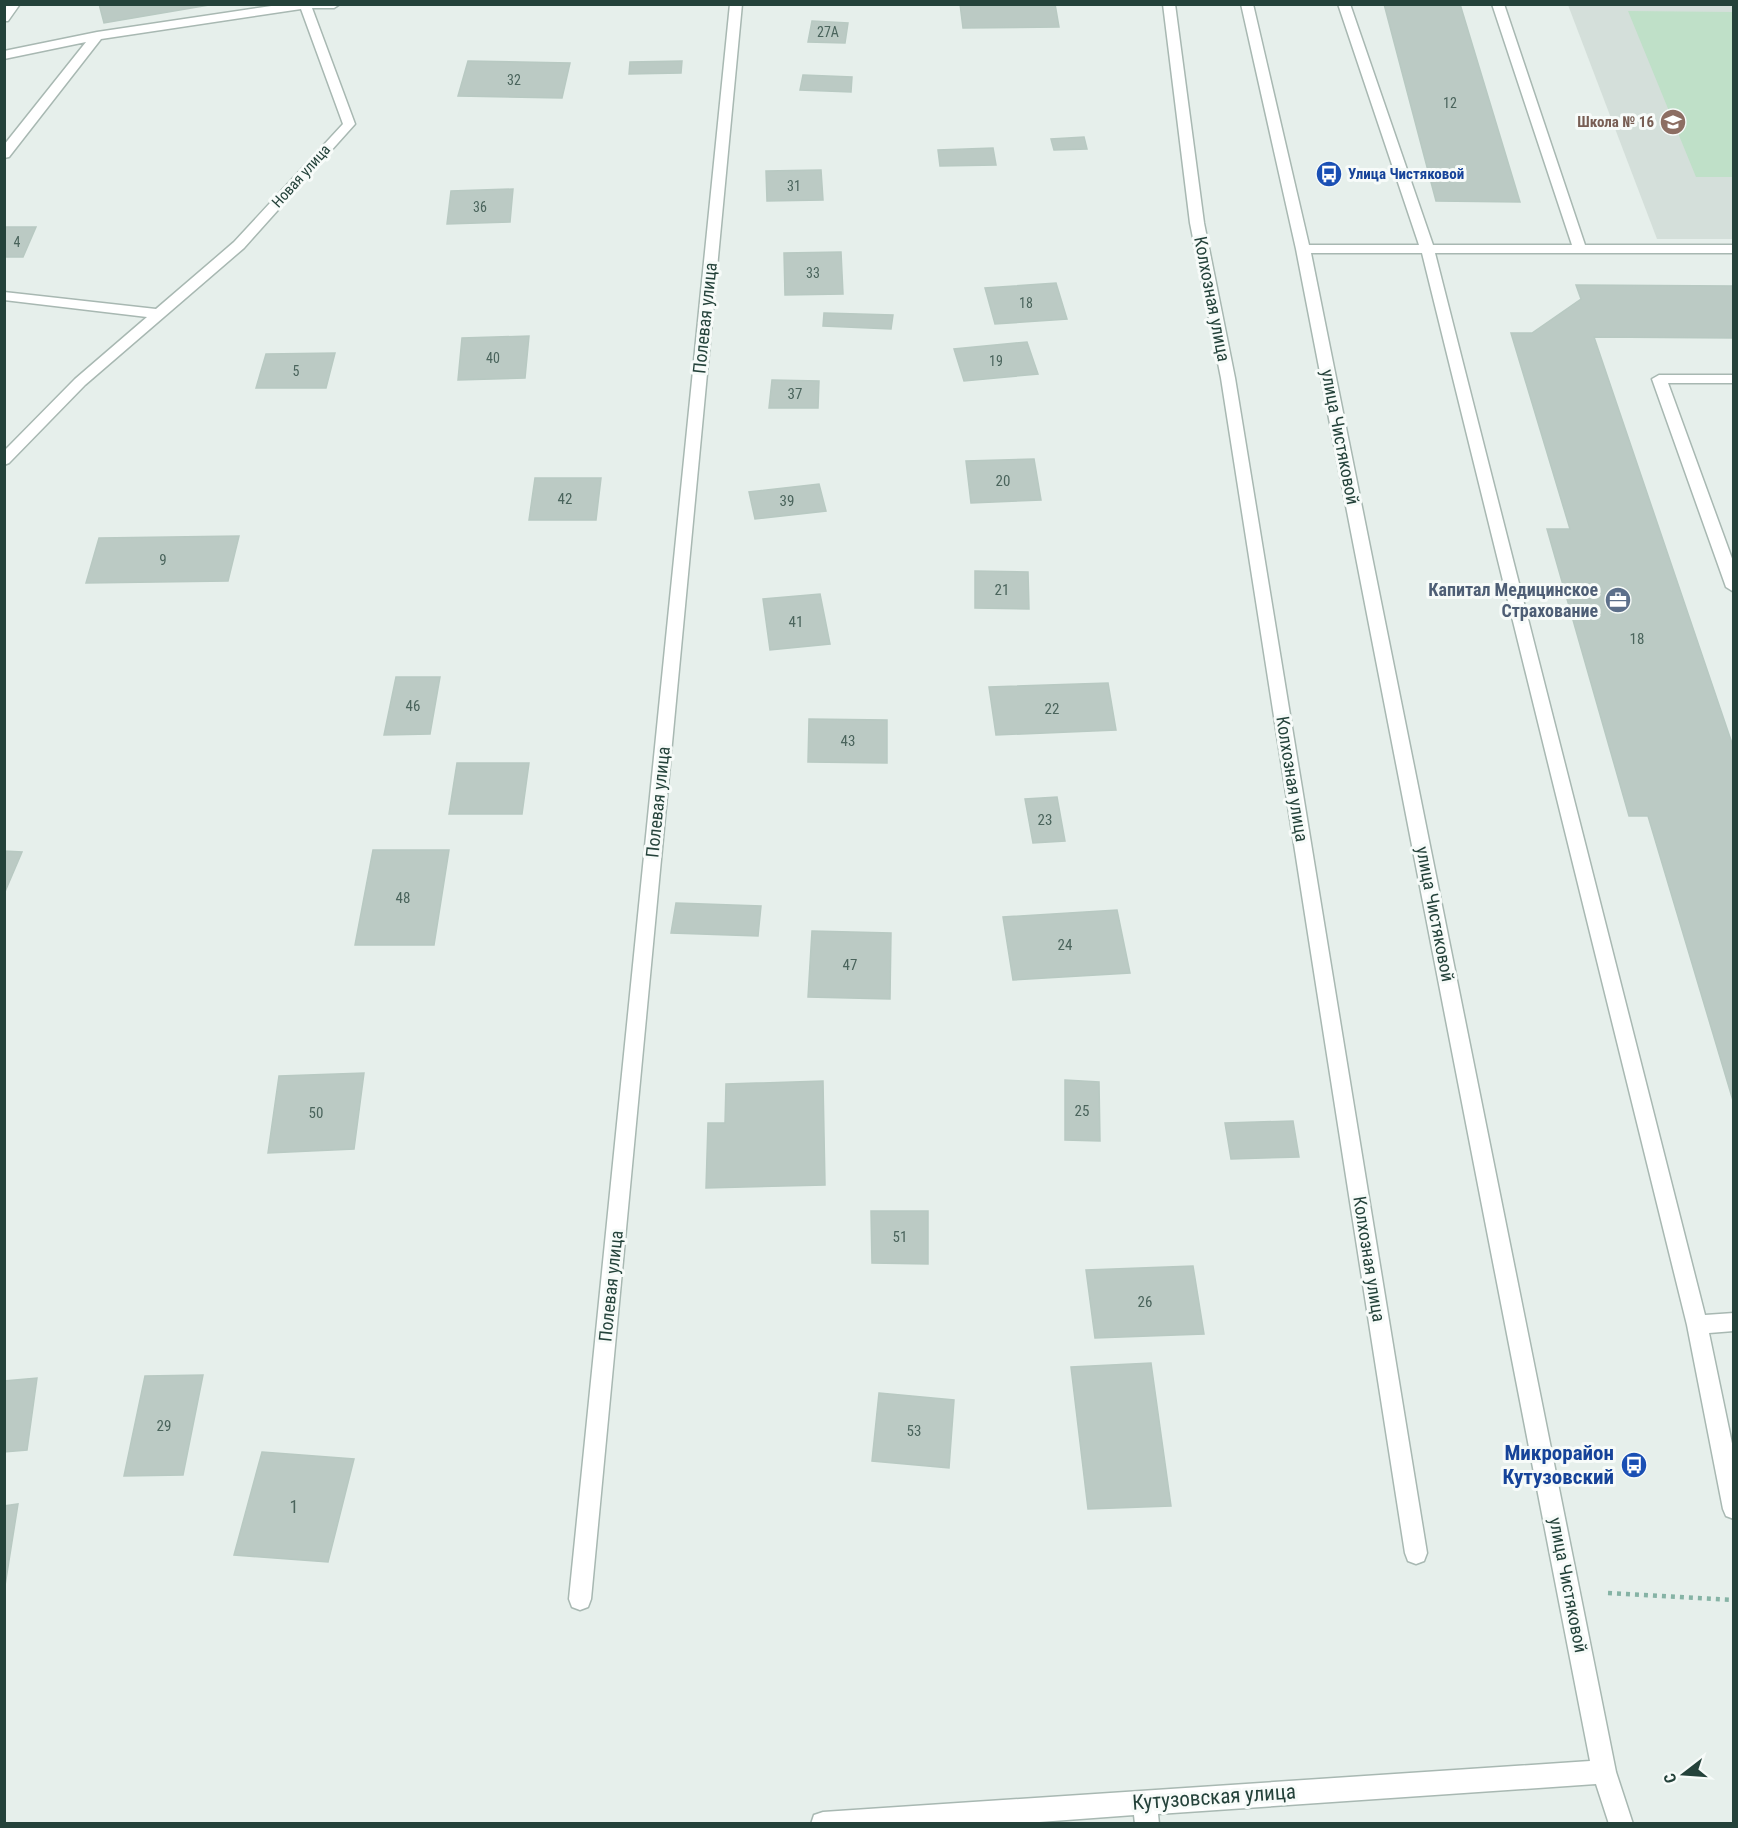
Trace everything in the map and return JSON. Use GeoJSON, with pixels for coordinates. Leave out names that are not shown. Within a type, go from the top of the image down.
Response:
{"type":"FeatureCollection","features":[{"type":"Feature","properties":{"kind":"street"},"geometry":{"type":"LineString","coordinates":[[4,18],[14,4]]}},
{"type":"Feature","properties":{"kind":"street"},"geometry":{"type":"LineString","coordinates":[[4,55],[97,36],[304,5],[334,4]]}},
{"type":"Feature","properties":{"kind":"street","name":"Полевая улица"},"geometry":{"type":"LineString","coordinates":[[580,1599],[736,4]]}},
{"type":"Feature","properties":{"kind":"street","name":"Колхозная улица"},"geometry":{"type":"LineString","coordinates":[[1169,4],[1197,223],[1228,378],[1416,1553]]}},
{"type":"Feature","properties":{"kind":"street","name":"улица Чистяковой"},"geometry":{"type":"LineString","coordinates":[[1247,4],[1303,249],[1604,1772],[1620,1824]]}},
{"type":"Feature","properties":{"kind":"street"},"geometry":{"type":"LineString","coordinates":[[1344,4],[1428,251],[1697,1325],[1734,1509]]}},
{"type":"Feature","properties":{"kind":"street"},"geometry":{"type":"LineString","coordinates":[[1498,4],[1580,249]]}},
{"type":"Feature","properties":{"kind":"street","name":"Новая улица"},"geometry":{"type":"LineString","coordinates":[[4,460],[80,382],[239,245],[349,124],[304,5]]}},
{"type":"Feature","properties":{"kind":"street"},"geometry":{"type":"LineString","coordinates":[[4,154],[97,36]]}},
{"type":"Feature","properties":{"kind":"street"},"geometry":{"type":"LineString","coordinates":[[1303,249],[1428,251],[1734,249]]}},
{"type":"Feature","properties":{"kind":"street"},"geometry":{"type":"LineString","coordinates":[[4,296],[159,314]]}},
{"type":"Feature","properties":{"kind":"street"},"geometry":{"type":"LineString","coordinates":[[1734,380],[1659,379],[1734,587]]}},
{"type":"Feature","properties":{"kind":"street"},"geometry":{"type":"LineString","coordinates":[[1697,1325],[1734,1322]]}},
{"type":"Feature","properties":{"kind":"street","name":"Кутузовская улица"},"geometry":{"type":"LineString","coordinates":[[823,1824],[1146,1813],[1604,1772]]}},
{"type":"Feature","properties":{"kind":"path"},"geometry":{"type":"LineString","coordinates":[[1602,1592],[1734,1600]]}},
{"type":"Feature","properties":{"kind":"shaded area","name":"Школа № 16"},"geometry":{"type":"Polygon","coordinates":[[[1568,5],[1733,5],[1733,239],[1657,239],[1568,5]]]}},
{"type":"Feature","properties":{"kind":"green space"},"geometry":{"type":"Polygon","coordinates":[[[1628,11],[1733,12],[1733,177],[1696,177],[1628,11]]]}},
{"type":"Feature","properties":{"kind":"building"},"geometry":{"type":"Polygon","coordinates":[[[99,4],[215,4],[104,23],[99,4]]]}},
{"type":"Feature","properties":{"kind":"building"},"geometry":{"type":"Polygon","coordinates":[[[960,4],[1055,4],[1059,27],[963,28],[960,4]]]}},
{"type":"Feature","properties":{"kind":"building"},"geometry":{"type":"Polygon","coordinates":[[[1384,4],[1460,4],[1520,202],[1436,201],[1384,4]]]}},
{"type":"Feature","properties":{"kind":"building"},"geometry":{"type":"Polygon","coordinates":[[[812,21],[848,23],[845,43],[808,42],[812,21]]]}},
{"type":"Feature","properties":{"kind":"building"},"geometry":{"type":"Polygon","coordinates":[[[468,61],[570,63],[562,98],[458,96],[468,61]]]}},
{"type":"Feature","properties":{"kind":"building"},"geometry":{"type":"Polygon","coordinates":[[[682,61],[681,73],[629,74],[630,62],[682,61]]]}},
{"type":"Feature","properties":{"kind":"building"},"geometry":{"type":"Polygon","coordinates":[[[803,75],[852,77],[851,92],[800,90],[803,75]]]}},
{"type":"Feature","properties":{"kind":"building"},"geometry":{"type":"Polygon","coordinates":[[[1084,137],[1087,149],[1054,150],[1051,139],[1084,137]]]}},
{"type":"Feature","properties":{"kind":"building"},"geometry":{"type":"Polygon","coordinates":[[[993,148],[996,165],[940,166],[938,150],[993,148]]]}},
{"type":"Feature","properties":{"kind":"building"},"geometry":{"type":"Polygon","coordinates":[[[821,170],[823,200],[767,201],[766,171],[821,170]]]}},
{"type":"Feature","properties":{"kind":"building"},"geometry":{"type":"Polygon","coordinates":[[[513,189],[510,222],[447,224],[451,191],[513,189]]]}},
{"type":"Feature","properties":{"kind":"building"},"geometry":{"type":"Polygon","coordinates":[[[4,227],[36,227],[23,257],[4,257],[4,227]]]}},
{"type":"Feature","properties":{"kind":"building"},"geometry":{"type":"Polygon","coordinates":[[[841,252],[843,294],[785,295],[784,253],[841,252]]]}},
{"type":"Feature","properties":{"kind":"building"},"geometry":{"type":"Polygon","coordinates":[[[1056,283],[1067,319],[995,324],[985,288],[1056,283]]]}},
{"type":"Feature","properties":{"kind":"building"},"geometry":{"type":"Polygon","coordinates":[[[1576,285],[1734,286],[1734,338],[1594,337],[1734,749],[1734,1104],[1648,816],[1629,816],[1547,529],[1570,529],[1511,333],[1532,333],[1581,299],[1576,285]]]}},
{"type":"Feature","properties":{"kind":"building"},"geometry":{"type":"Polygon","coordinates":[[[824,313],[893,315],[891,329],[823,326],[824,313]]]}},
{"type":"Feature","properties":{"kind":"building"},"geometry":{"type":"Polygon","coordinates":[[[529,336],[525,378],[458,380],[462,338],[529,336]]]}},
{"type":"Feature","properties":{"kind":"building"},"geometry":{"type":"Polygon","coordinates":[[[1027,342],[1038,374],[964,381],[954,349],[1027,342]]]}},
{"type":"Feature","properties":{"kind":"building"},"geometry":{"type":"Polygon","coordinates":[[[335,353],[326,388],[256,388],[266,354],[335,353]]]}},
{"type":"Feature","properties":{"kind":"building"},"geometry":{"type":"Polygon","coordinates":[[[772,380],[819,381],[818,408],[769,408],[772,380]]]}},
{"type":"Feature","properties":{"kind":"building"},"geometry":{"type":"Polygon","coordinates":[[[1034,459],[1041,500],[971,503],[966,461],[1034,459]]]}},
{"type":"Feature","properties":{"kind":"building"},"geometry":{"type":"Polygon","coordinates":[[[535,478],[601,478],[596,520],[529,520],[535,478]]]}},
{"type":"Feature","properties":{"kind":"building"},"geometry":{"type":"Polygon","coordinates":[[[819,484],[826,511],[755,519],[749,492],[819,484]]]}},
{"type":"Feature","properties":{"kind":"building"},"geometry":{"type":"Polygon","coordinates":[[[239,536],[228,581],[86,583],[99,538],[239,536]]]}},
{"type":"Feature","properties":{"kind":"building"},"geometry":{"type":"Polygon","coordinates":[[[975,571],[1028,572],[1029,609],[975,608],[975,571]]]}},
{"type":"Feature","properties":{"kind":"building"},"geometry":{"type":"Polygon","coordinates":[[[820,594],[830,644],[770,650],[763,599],[820,594]]]}},
{"type":"Feature","properties":{"kind":"building"},"geometry":{"type":"Polygon","coordinates":[[[396,677],[440,677],[430,734],[384,735],[396,677]]]}},
{"type":"Feature","properties":{"kind":"building"},"geometry":{"type":"Polygon","coordinates":[[[1108,683],[1116,730],[996,735],[989,687],[1108,683]]]}},
{"type":"Feature","properties":{"kind":"building"},"geometry":{"type":"Polygon","coordinates":[[[809,719],[887,720],[887,763],[808,762],[809,719]]]}},
{"type":"Feature","properties":{"kind":"building"},"geometry":{"type":"Polygon","coordinates":[[[457,763],[529,763],[522,814],[449,814],[457,763]]]}},
{"type":"Feature","properties":{"kind":"building"},"geometry":{"type":"Polygon","coordinates":[[[1057,797],[1065,841],[1033,843],[1025,799],[1057,797]]]}},
{"type":"Feature","properties":{"kind":"building"},"geometry":{"type":"Polygon","coordinates":[[[373,850],[449,850],[434,945],[355,945],[373,850]]]}},
{"type":"Feature","properties":{"kind":"building"},"geometry":{"type":"Polygon","coordinates":[[[4,851],[22,852],[4,894],[4,851]]]}},
{"type":"Feature","properties":{"kind":"building"},"geometry":{"type":"Polygon","coordinates":[[[676,903],[761,906],[758,936],[671,933],[676,903]]]}},
{"type":"Feature","properties":{"kind":"building"},"geometry":{"type":"Polygon","coordinates":[[[1117,910],[1130,973],[1013,980],[1003,917],[1117,910]]]}},
{"type":"Feature","properties":{"kind":"building"},"geometry":{"type":"Polygon","coordinates":[[[812,931],[891,933],[890,999],[808,997],[812,931]]]}},
{"type":"Feature","properties":{"kind":"building"},"geometry":{"type":"Polygon","coordinates":[[[364,1073],[354,1149],[268,1153],[279,1076],[364,1073]]]}},
{"type":"Feature","properties":{"kind":"building"},"geometry":{"type":"Polygon","coordinates":[[[1065,1080],[1099,1082],[1100,1141],[1065,1140],[1065,1080]]]}},
{"type":"Feature","properties":{"kind":"building"},"geometry":{"type":"Polygon","coordinates":[[[823,1081],[825,1185],[706,1188],[708,1123],[725,1123],[726,1084],[823,1081]]]}},
{"type":"Feature","properties":{"kind":"building"},"geometry":{"type":"Polygon","coordinates":[[[1293,1121],[1299,1157],[1231,1159],[1225,1123],[1293,1121]]]}},
{"type":"Feature","properties":{"kind":"building"},"geometry":{"type":"Polygon","coordinates":[[[871,1211],[928,1211],[928,1264],[872,1263],[871,1211]]]}},
{"type":"Feature","properties":{"kind":"building"},"geometry":{"type":"Polygon","coordinates":[[[1193,1266],[1204,1334],[1095,1338],[1086,1270],[1193,1266]]]}},
{"type":"Feature","properties":{"kind":"building"},"geometry":{"type":"Polygon","coordinates":[[[1151,1363],[1171,1506],[1088,1509],[1071,1367],[1151,1363]]]}},
{"type":"Feature","properties":{"kind":"building"},"geometry":{"type":"Polygon","coordinates":[[[203,1375],[183,1475],[124,1476],[145,1376],[203,1375]]]}},
{"type":"Feature","properties":{"kind":"building"},"geometry":{"type":"Polygon","coordinates":[[[37,1378],[27,1450],[4,1452],[4,1381],[37,1378]]]}},
{"type":"Feature","properties":{"kind":"building"},"geometry":{"type":"Polygon","coordinates":[[[879,1393],[954,1400],[949,1468],[872,1461],[879,1393]]]}},
{"type":"Feature","properties":{"kind":"building"},"geometry":{"type":"Polygon","coordinates":[[[262,1452],[354,1459],[328,1562],[234,1555],[262,1452]]]}},
{"type":"Feature","properties":{"kind":"building"},"geometry":{"type":"Polygon","coordinates":[[[18,1504],[4,1592],[4,1506],[18,1504]]]}},
{"type":"Feature","properties":{"kind":"place","name":"Школа № 16"},"geometry":{"type":"Point","coordinates":[1673,122]}},
{"type":"Feature","properties":{"kind":"place","name":"Улица Чистяковой"},"geometry":{"type":"Point","coordinates":[1329,174]}},
{"type":"Feature","properties":{"kind":"place","name":"Капитал Медицинское Страхование"},"geometry":{"type":"Point","coordinates":[1618,600]}},
{"type":"Feature","properties":{"kind":"place","name":"Микрорайон Кутузовский"},"geometry":{"type":"Point","coordinates":[1634,1465]}}]}
